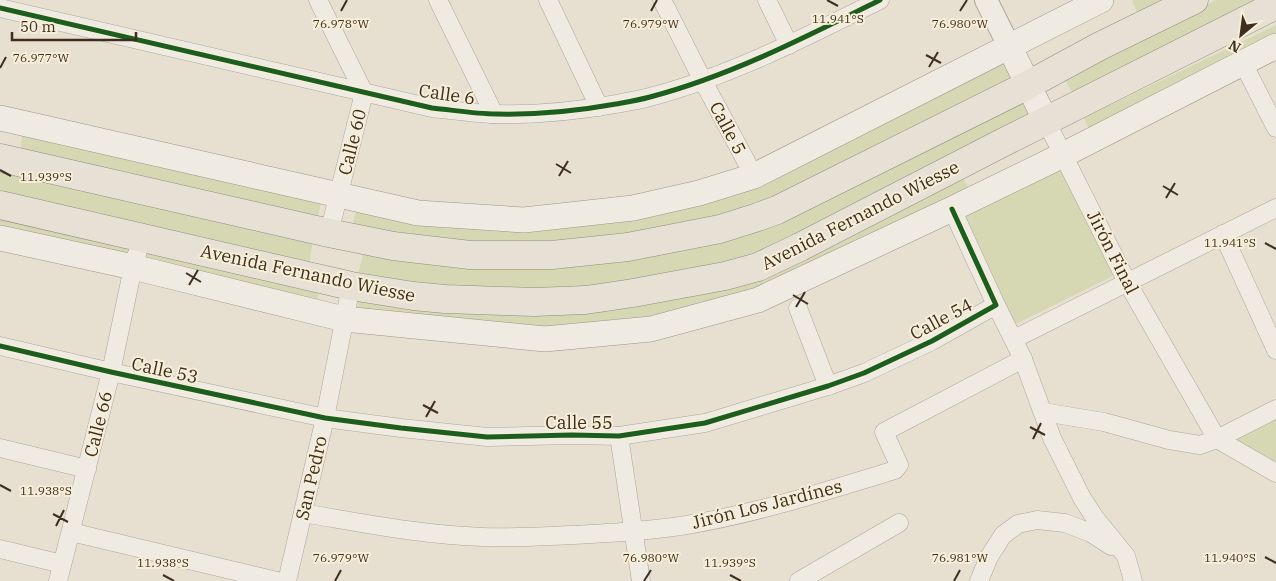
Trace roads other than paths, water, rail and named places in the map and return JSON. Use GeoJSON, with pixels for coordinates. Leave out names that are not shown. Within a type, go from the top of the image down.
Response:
{"type":"FeatureCollection","features":[{"type":"Feature","properties":{"kind":"main road"},"geometry":{"type":"LineString","coordinates":[[0,118],[418,213],[524,220],[633,208],[699,193],[754,176],[1101,0]]}},
{"type":"Feature","properties":{"kind":"main road"},"geometry":{"type":"LineString","coordinates":[[0,158],[393,246],[470,255],[552,255],[628,247],[712,230],[777,210],[1194,0]]}},
{"type":"Feature","properties":{"kind":"main road","name":"Avenida Fernando Wiesse"},"geometry":{"type":"LineString","coordinates":[[0,204],[351,286],[413,296],[534,302],[586,300],[634,293],[725,276],[758,267],[1276,5]]}},
{"type":"Feature","properties":{"kind":"main road","name":"Jirón Final"},"geometry":{"type":"LineString","coordinates":[[1009,46],[1046,121]]}},
{"type":"Feature","properties":{"kind":"main road","name":"Avenida Fernando Wiesse"},"geometry":{"type":"LineString","coordinates":[[0,238],[133,267],[344,319],[545,339],[651,328],[758,300],[1063,155],[1276,46]]}},
{"type":"Feature","properties":{"kind":"street","name":"Calle 60"},"geometry":{"type":"LineString","coordinates":[[318,0],[364,93],[329,233]]}},
{"type":"Feature","properties":{"kind":"street"},"geometry":{"type":"LineString","coordinates":[[438,0],[494,114]]}},
{"type":"Feature","properties":{"kind":"street"},"geometry":{"type":"LineString","coordinates":[[548,0],[599,107]]}},
{"type":"Feature","properties":{"kind":"street","name":"Calle 5"},"geometry":{"type":"LineString","coordinates":[[662,0],[754,176]]}},
{"type":"Feature","properties":{"kind":"street"},"geometry":{"type":"LineString","coordinates":[[767,0],[789,45]]}},
{"type":"Feature","properties":{"kind":"street","name":"Calle 6"},"geometry":{"type":"LineString","coordinates":[[0,8],[432,108],[494,114],[555,112],[599,107],[649,98],[703,81],[789,45],[880,0]]}},
{"type":"Feature","properties":{"kind":"street","name":"Jirón Final"},"geometry":{"type":"LineString","coordinates":[[986,0],[1009,46]]}},
{"type":"Feature","properties":{"kind":"street"},"geometry":{"type":"LineString","coordinates":[[1243,63],[1276,128]]}},
{"type":"Feature","properties":{"kind":"street","name":"Jirón Final"},"geometry":{"type":"LineString","coordinates":[[1046,121],[1127,282],[1217,439]]}},
{"type":"Feature","properties":{"kind":"street"},"geometry":{"type":"LineString","coordinates":[[1014,339],[1276,208]]}},
{"type":"Feature","properties":{"kind":"street","name":"Calle 54"},"geometry":{"type":"LineString","coordinates":[[828,386],[864,373],[932,341],[996,304],[952,209]]}},
{"type":"Feature","properties":{"kind":"street"},"geometry":{"type":"LineString","coordinates":[[1223,234],[1276,350]]}},
{"type":"Feature","properties":{"kind":"street","name":"Calle 66"},"geometry":{"type":"LineString","coordinates":[[58,581],[111,372],[133,267],[142,237]]}},
{"type":"Feature","properties":{"kind":"street","name":"San Pedro"},"geometry":{"type":"LineString","coordinates":[[287,581],[325,418],[351,286]]}},
{"type":"Feature","properties":{"kind":"street"},"geometry":{"type":"LineString","coordinates":[[996,304],[1023,359],[1052,438],[1094,518],[1126,556],[1133,581]]}},
{"type":"Feature","properties":{"kind":"street"},"geometry":{"type":"LineString","coordinates":[[798,308],[828,386]]}},
{"type":"Feature","properties":{"kind":"street","name":"Calle 53"},"geometry":{"type":"LineString","coordinates":[[0,346],[325,418]]}},
{"type":"Feature","properties":{"kind":"street","name":"Jirón Los Jardínes"},"geometry":{"type":"LineString","coordinates":[[303,513],[412,531],[484,538],[634,532],[728,517],[774,506],[886,473],[897,468],[899,464],[884,432],[1023,359]]}},
{"type":"Feature","properties":{"kind":"street","name":"Calle 55"},"geometry":{"type":"LineString","coordinates":[[325,418],[487,437],[619,436],[704,424],[828,386]]}},
{"type":"Feature","properties":{"kind":"street"},"geometry":{"type":"LineString","coordinates":[[1043,412],[1104,422],[1169,440],[1200,444],[1217,439],[1276,409]]}},
{"type":"Feature","properties":{"kind":"street"},"geometry":{"type":"LineString","coordinates":[[619,436],[641,581]]}},
{"type":"Feature","properties":{"kind":"street"},"geometry":{"type":"LineString","coordinates":[[1217,439],[1276,473]]}},
{"type":"Feature","properties":{"kind":"street"},"geometry":{"type":"LineString","coordinates":[[0,448],[87,469]]}},
{"type":"Feature","properties":{"kind":"street"},"geometry":{"type":"LineString","coordinates":[[979,581],[989,557],[1003,535],[1018,524],[1037,520],[1065,523],[1091,533],[1126,556]]}},
{"type":"Feature","properties":{"kind":"street"},"geometry":{"type":"LineString","coordinates":[[799,581],[899,523]]}},
{"type":"Feature","properties":{"kind":"street"},"geometry":{"type":"LineString","coordinates":[[71,532],[277,581]]}},
{"type":"Feature","properties":{"kind":"street"},"geometry":{"type":"LineString","coordinates":[[0,549],[62,564]]}}]}
